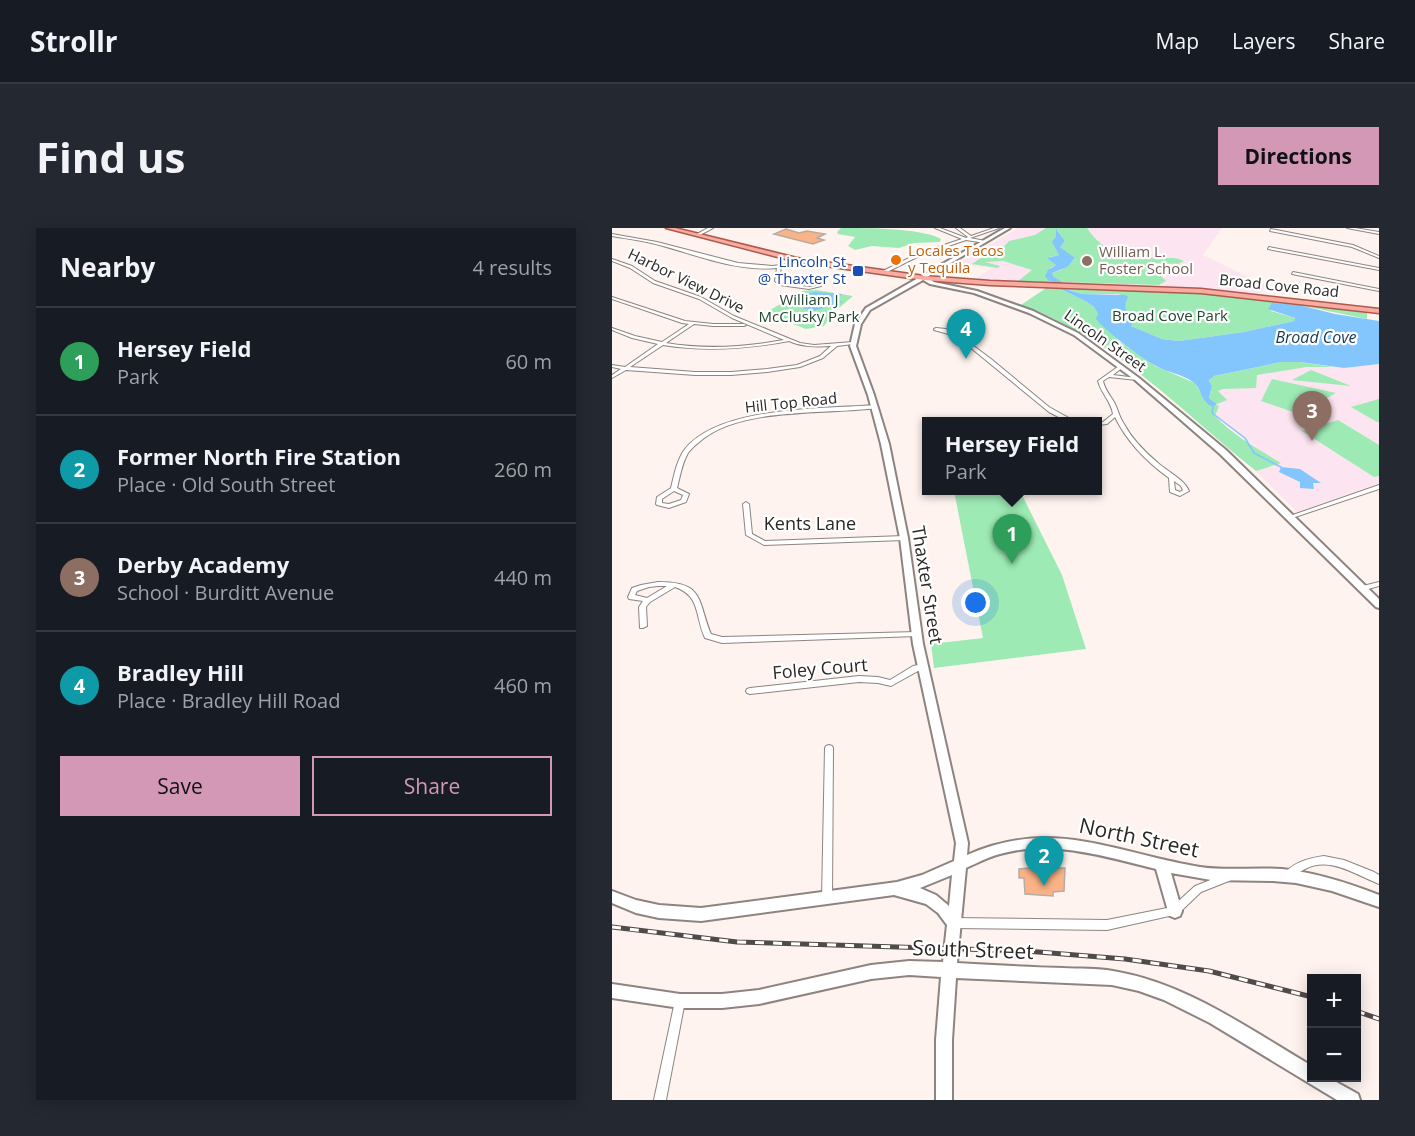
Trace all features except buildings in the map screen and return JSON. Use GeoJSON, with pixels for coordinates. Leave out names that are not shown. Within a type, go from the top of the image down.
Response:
{"type":"FeatureCollection","features":[{"type":"Feature","properties":{"kind":"main road","name":"Lincoln Street"},"geometry":{"type":"LineString","coordinates":[[669,228],[806,261],[924,278]]}},
{"type":"Feature","properties":{"kind":"main road","name":"Broad Cove Road"},"geometry":{"type":"LineString","coordinates":[[924,278],[990,283],[1201,291],[1379,311]]}},
{"type":"Feature","properties":{"kind":"street"},"geometry":{"type":"LineString","coordinates":[[699,234],[711,228]]}},
{"type":"Feature","properties":{"kind":"street"},"geometry":{"type":"LineString","coordinates":[[938,228],[966,239],[984,242]]}},
{"type":"Feature","properties":{"kind":"street"},"geometry":{"type":"LineString","coordinates":[[958,228],[971,237]]}},
{"type":"Feature","properties":{"kind":"street"},"geometry":{"type":"LineString","coordinates":[[884,272],[914,256],[997,228]]}},
{"type":"Feature","properties":{"kind":"street"},"geometry":{"type":"LineString","coordinates":[[853,343],[858,324],[865,312],[1008,228]]}},
{"type":"Feature","properties":{"kind":"street"},"geometry":{"type":"LineString","coordinates":[[1349,228],[1379,233]]}},
{"type":"Feature","properties":{"kind":"street"},"geometry":{"type":"LineString","coordinates":[[1360,228],[1366,231]]}},
{"type":"Feature","properties":{"kind":"street"},"geometry":{"type":"LineString","coordinates":[[1271,230],[1353,246],[1379,257]]}},
{"type":"Feature","properties":{"kind":"street"},"geometry":{"type":"LineString","coordinates":[[612,234],[670,246],[734,264],[780,267],[806,261]]}},
{"type":"Feature","properties":{"kind":"street"},"geometry":{"type":"LineString","coordinates":[[1269,248],[1379,269]]}},
{"type":"Feature","properties":{"kind":"street","name":"Harbor View Drive"},"geometry":{"type":"LineString","coordinates":[[612,260],[631,267],[654,282],[700,298],[733,317],[789,340],[808,346],[853,343]]}},
{"type":"Feature","properties":{"kind":"street"},"geometry":{"type":"LineString","coordinates":[[780,267],[777,281],[780,284],[809,288],[819,286]]}},
{"type":"Feature","properties":{"kind":"street"},"geometry":{"type":"LineString","coordinates":[[1293,273],[1379,290]]}},
{"type":"Feature","properties":{"kind":"street","name":"Lincoln Street"},"geometry":{"type":"LineString","coordinates":[[924,278],[932,283],[992,297],[1049,319],[1076,334],[1137,379],[1223,452],[1379,605]]}},
{"type":"Feature","properties":{"kind":"street"},"geometry":{"type":"LineString","coordinates":[[612,298],[661,316],[693,323],[750,325]]}},
{"type":"Feature","properties":{"kind":"street"},"geometry":{"type":"LineString","coordinates":[[612,377],[693,323]]}},
{"type":"Feature","properties":{"kind":"street"},"geometry":{"type":"LineString","coordinates":[[612,329],[660,344],[689,348],[731,348],[789,340]]}},
{"type":"Feature","properties":{"kind":"street"},"geometry":{"type":"LineString","coordinates":[[951,334],[976,349],[1046,408],[1064,417]]}},
{"type":"Feature","properties":{"kind":"street","name":"Thaxter Street"},"geometry":{"type":"LineString","coordinates":[[853,343],[875,407],[904,538],[917,634],[962,843],[949,970],[944,1100]]}},
{"type":"Feature","properties":{"kind":"street"},"geometry":{"type":"LineString","coordinates":[[612,366],[684,374],[759,371],[820,359],[835,345]]}},
{"type":"Feature","properties":{"kind":"street"},"geometry":{"type":"LineString","coordinates":[[1121,367],[1099,383],[1114,403],[1116,414],[1124,428],[1171,479]]}},
{"type":"Feature","properties":{"kind":"street"},"geometry":{"type":"LineString","coordinates":[[1111,375],[1137,379]]}},
{"type":"Feature","properties":{"kind":"street","name":"Hill Top Road"},"geometry":{"type":"LineString","coordinates":[[674,489],[687,450],[700,438],[720,427],[757,416],[875,407]]}},
{"type":"Feature","properties":{"kind":"street"},"geometry":{"type":"LineString","coordinates":[[1105,423],[1116,414]]}},
{"type":"Feature","properties":{"kind":"street"},"geometry":{"type":"LineString","coordinates":[[1102,423],[1116,423],[1124,428]]}},
{"type":"Feature","properties":{"kind":"street"},"geometry":{"type":"LineString","coordinates":[[1290,517],[1379,487]]}},
{"type":"Feature","properties":{"kind":"street","name":"Kents Lane"},"geometry":{"type":"LineString","coordinates":[[746,504],[750,521],[749,535],[764,543],[904,538]]}},
{"type":"Feature","properties":{"kind":"street"},"geometry":{"type":"LineString","coordinates":[[648,600],[631,597],[634,590],[644,584],[674,585],[689,591],[696,598],[703,627],[708,636],[722,640],[917,634]]}},
{"type":"Feature","properties":{"kind":"street"},"geometry":{"type":"LineString","coordinates":[[1361,589],[1379,584]]}},
{"type":"Feature","properties":{"kind":"street"},"geometry":{"type":"LineString","coordinates":[[643,626],[642,607],[648,600],[674,585]]}},
{"type":"Feature","properties":{"kind":"street","name":"Foley Court"},"geometry":{"type":"LineString","coordinates":[[750,691],[859,679],[882,680],[891,683],[916,668],[924,667]]}},
{"type":"Feature","properties":{"kind":"street"},"geometry":{"type":"LineString","coordinates":[[827,898],[829,748]]}},
{"type":"Feature","properties":{"kind":"street","name":"North Street"},"geometry":{"type":"LineString","coordinates":[[612,897],[663,914],[694,916],[739,912],[886,891],[913,884],[1010,846],[1054,843],[1097,849],[1162,866],[1212,875],[1287,876],[1327,883],[1379,901]]}},
{"type":"Feature","properties":{"kind":"street"},"geometry":{"type":"LineString","coordinates":[[1287,876],[1305,864],[1337,862],[1358,868],[1379,880]]}},
{"type":"Feature","properties":{"kind":"street"},"geometry":{"type":"LineString","coordinates":[[1162,866],[1175,911]]}},
{"type":"Feature","properties":{"kind":"street"},"geometry":{"type":"LineString","coordinates":[[886,891],[908,892],[933,899],[953,923],[1107,925],[1175,911],[1198,889],[1234,875]]}},
{"type":"Feature","properties":{"kind":"street","name":"South Street"},"geometry":{"type":"LineString","coordinates":[[612,991],[680,1001],[722,1001],[759,997],[892,969],[1080,975],[1139,983],[1162,990],[1191,1004],[1307,1073]]}},
{"type":"Feature","properties":{"kind":"street"},"geometry":{"type":"LineString","coordinates":[[660,1100],[680,1001]]}},
{"type":"Feature","properties":{"kind":"street"},"geometry":{"type":"LineString","coordinates":[[1323,1082],[1352,1100]]}},
{"type":"Feature","properties":{"kind":"shaded area","name":"William L. Foster School"},"geometry":{"type":"Polygon","coordinates":[[[1018,228],[1222,228],[1203,255],[1256,281],[1270,285],[1258,294],[1176,287],[973,281],[992,268],[956,264],[1018,228]]]}},
{"type":"Feature","properties":{"kind":"shaded area"},"geometry":{"type":"Polygon","coordinates":[[[1289,362],[1344,368],[1379,364],[1379,483],[1297,512],[1256,471],[1280,463],[1254,447],[1215,416],[1219,406],[1215,405],[1209,379],[1289,362]]]}},
{"type":"Feature","properties":{"kind":"green space"},"geometry":{"type":"Polygon","coordinates":[[[841,228],[908,231],[941,239],[940,242],[914,243],[899,248],[872,246],[855,250],[848,246],[855,237],[838,234],[841,228]]]}},
{"type":"Feature","properties":{"kind":"green space"},"geometry":{"type":"Polygon","coordinates":[[[1046,228],[1087,228],[1102,244],[1119,253],[1139,257],[1176,258],[1184,261],[1178,264],[1154,263],[1166,281],[1159,285],[1062,282],[1055,279],[1052,273],[1061,270],[1075,259],[1060,247],[1065,241],[1057,230],[1056,250],[1060,255],[1049,257],[1056,265],[1050,268],[1049,281],[1051,282],[1018,281],[1032,270],[1003,261],[985,262],[1000,266],[998,268],[972,264],[1000,251],[1009,241],[1035,235],[1046,228]]]}},
{"type":"Feature","properties":{"kind":"green space","name":"Broad Cove Park"},"geometry":{"type":"Polygon","coordinates":[[[1046,288],[1061,289],[1094,307],[1108,331],[1113,332],[1118,340],[1155,366],[1195,383],[1205,401],[1219,406],[1215,416],[1222,423],[1246,442],[1281,463],[1256,471],[1116,356],[1086,336],[1021,305],[1046,288]]]}},
{"type":"Feature","properties":{"kind":"green space","name":"Broad Cove Park"},"geometry":{"type":"Polygon","coordinates":[[[1065,288],[1202,294],[1367,312],[1367,319],[1299,305],[1272,303],[1271,311],[1295,318],[1294,321],[1244,332],[1179,341],[1162,339],[1131,326],[1126,301],[1119,294],[1082,294],[1065,288]]]}},
{"type":"Feature","properties":{"kind":"green space","name":"William J McClusky Park"},"geometry":{"type":"Polygon","coordinates":[[[816,290],[853,296],[833,313],[824,326],[806,329],[765,313],[803,291],[816,290]]]}},
{"type":"Feature","properties":{"kind":"green space"},"geometry":{"type":"Polygon","coordinates":[[[1281,362],[1300,362],[1333,367],[1306,367],[1257,375],[1256,388],[1218,391],[1227,400],[1217,404],[1209,398],[1212,386],[1209,379],[1214,376],[1281,362]]]}},
{"type":"Feature","properties":{"kind":"green space"},"geometry":{"type":"Polygon","coordinates":[[[1311,370],[1351,386],[1292,380],[1311,370]]]}},
{"type":"Feature","properties":{"kind":"green space"},"geometry":{"type":"Polygon","coordinates":[[[1272,379],[1336,393],[1299,414],[1261,401],[1272,379]]]}},
{"type":"Feature","properties":{"kind":"green space"},"geometry":{"type":"Polygon","coordinates":[[[1379,399],[1379,422],[1351,407],[1379,399]]]}},
{"type":"Feature","properties":{"kind":"green space"},"geometry":{"type":"Polygon","coordinates":[[[1338,420],[1379,445],[1379,476],[1374,477],[1302,431],[1338,420]]]}},
{"type":"Feature","properties":{"kind":"green space"},"geometry":{"type":"Polygon","coordinates":[[[955,495],[1022,495],[1062,575],[1086,649],[934,668],[931,644],[983,638],[955,495]]]}},
{"type":"Feature","properties":{"kind":"water"},"geometry":{"type":"Polygon","coordinates":[[[1056,229],[1065,241],[1060,247],[1075,258],[1067,267],[1052,273],[1062,282],[1060,284],[1049,281],[1045,276],[1048,270],[1056,265],[1047,258],[1059,255],[1052,242],[1056,237],[1056,229]]]}},
{"type":"Feature","properties":{"kind":"water","name":"Broad Cove"},"geometry":{"type":"Polygon","coordinates":[[[1061,289],[1082,294],[1126,295],[1128,297],[1126,310],[1134,320],[1131,326],[1162,339],[1179,341],[1244,332],[1294,321],[1295,318],[1268,309],[1272,303],[1299,305],[1379,321],[1379,364],[1344,368],[1300,362],[1281,362],[1214,376],[1209,380],[1212,386],[1209,398],[1217,404],[1213,407],[1203,399],[1193,382],[1152,364],[1135,352],[1100,324],[1096,319],[1098,314],[1094,307],[1061,289]]]}},
{"type":"Feature","properties":{"kind":"water"},"geometry":{"type":"Polygon","coordinates":[[[815,292],[843,294],[838,296],[837,300],[843,302],[813,311],[798,304],[802,295],[815,292]]]}},
{"type":"Feature","properties":{"kind":"water"},"geometry":{"type":"Polygon","coordinates":[[[1281,467],[1300,469],[1321,483],[1313,483],[1314,489],[1300,488],[1300,482],[1279,472],[1281,467]]]}},
{"type":"Feature","properties":{"kind":"waterway"},"geometry":{"type":"LineString","coordinates":[[1213,407],[1212,413],[1245,438],[1254,453],[1281,467]]}},
{"type":"Feature","properties":{"kind":"railway"},"geometry":{"type":"LineString","coordinates":[[612,927],[737,942],[1026,951],[1125,959],[1209,971],[1307,996]]}},
{"type":"Feature","properties":{"kind":"railway"},"geometry":{"type":"LineString","coordinates":[[1361,1013],[1379,1019]]}},
{"type":"Feature","properties":{"kind":"place","name":"Locales Tacos y Tequila"},"geometry":{"type":"Point","coordinates":[896,260]}},
{"type":"Feature","properties":{"kind":"place","name":"William L. Foster School"},"geometry":{"type":"Point","coordinates":[1087,261]}},
{"type":"Feature","properties":{"kind":"place","name":"Lincoln St @ Thaxter St"},"geometry":{"type":"Point","coordinates":[858,271]}},
{"type":"Feature","properties":{"kind":"place","name":"Bradley Hill"},"geometry":{"type":"Point","coordinates":[966,359]}},
{"type":"Feature","properties":{"kind":"place","name":"Derby Academy"},"geometry":{"type":"Point","coordinates":[1312,441]}},
{"type":"Feature","properties":{"kind":"place","name":"Hersey Field"},"geometry":{"type":"Point","coordinates":[1012,564]}},
{"type":"Feature","properties":{"kind":"place","name":"Former North Fire Station"},"geometry":{"type":"Point","coordinates":[1044,886]}}]}
